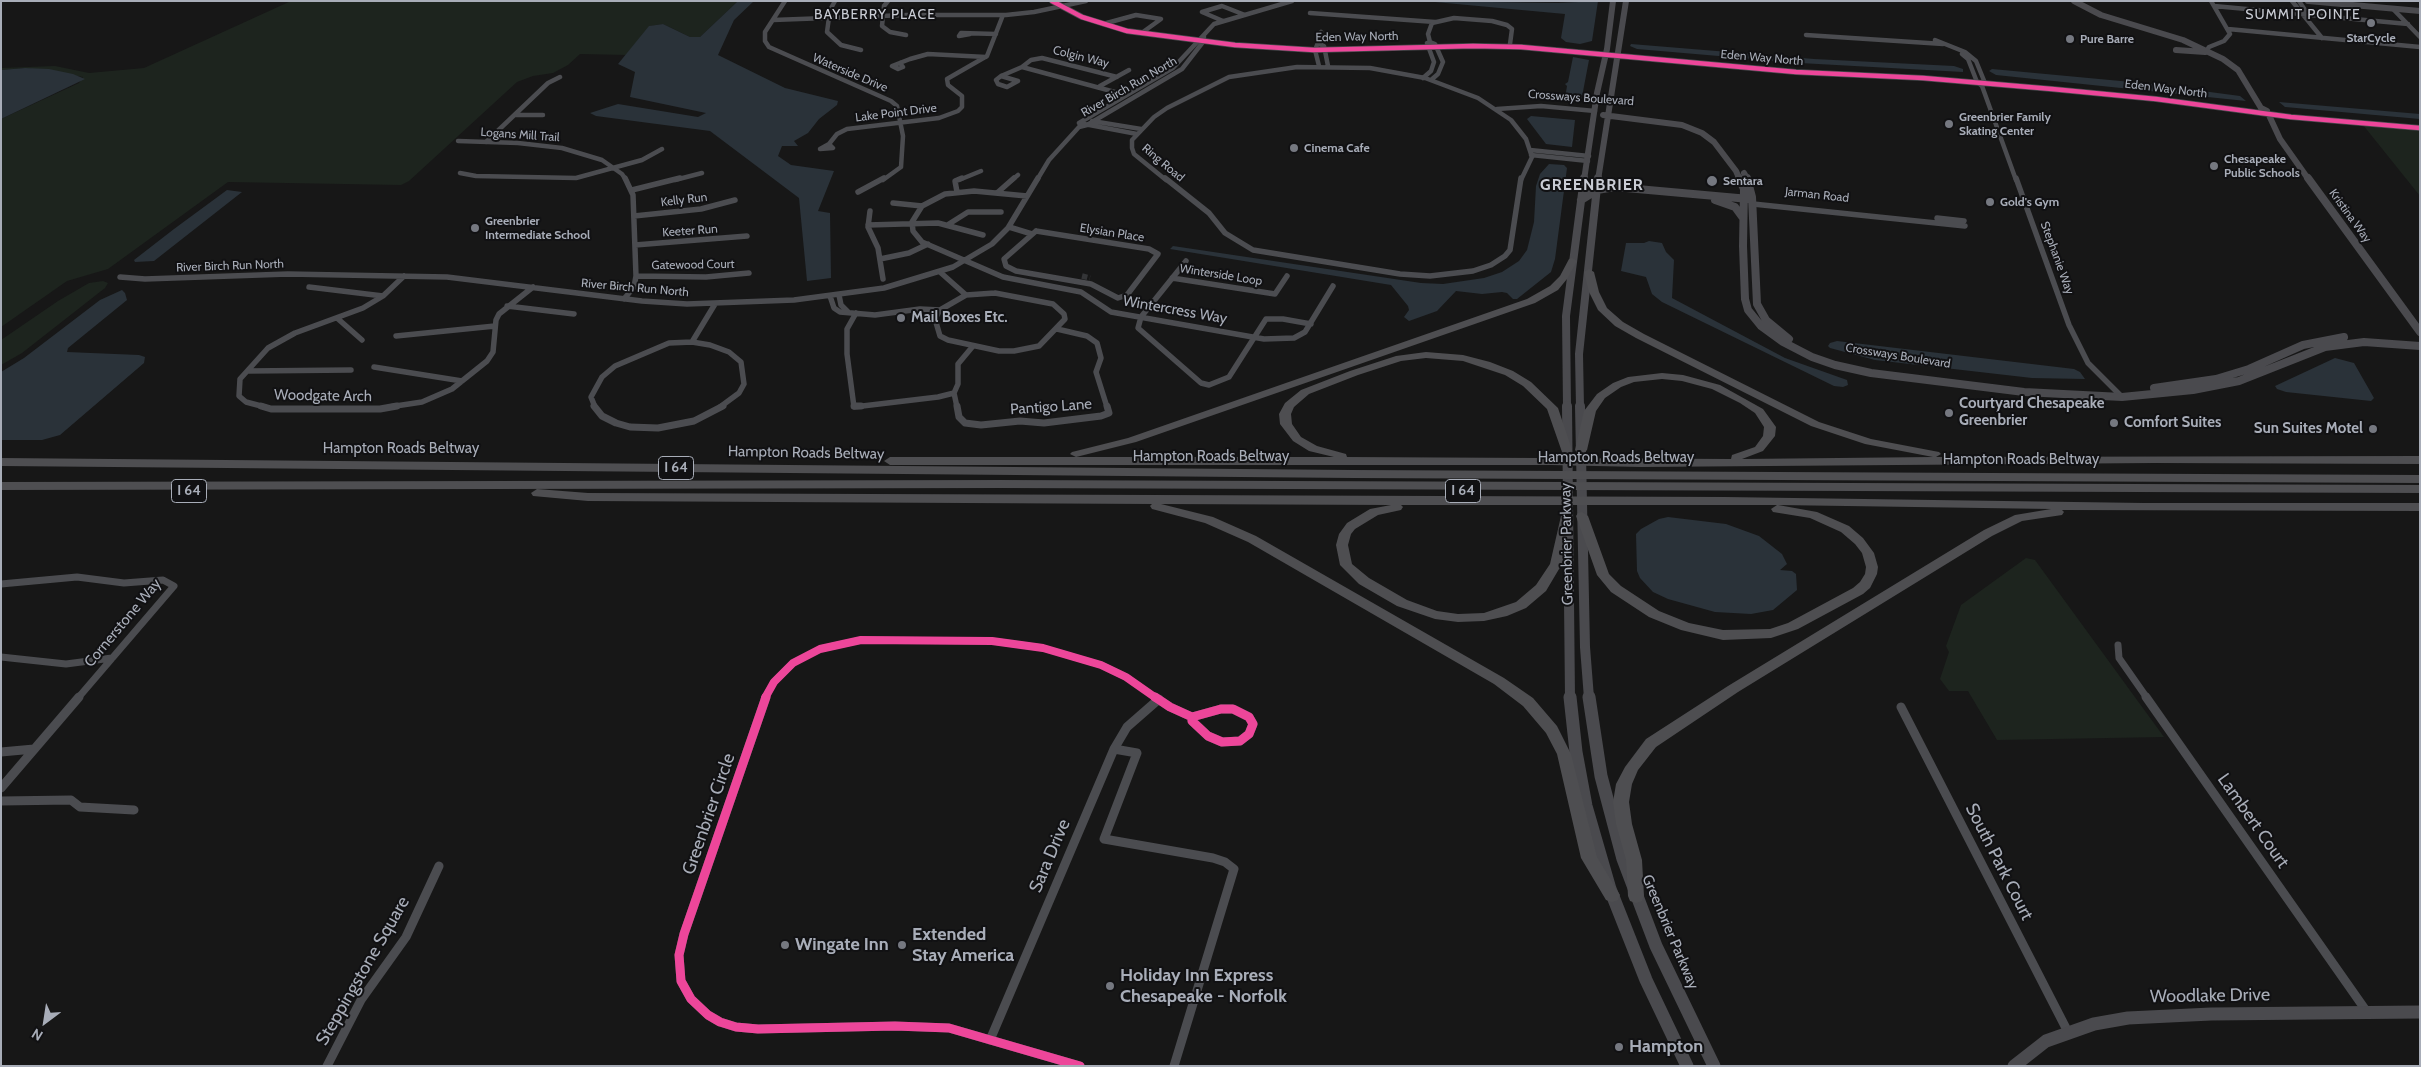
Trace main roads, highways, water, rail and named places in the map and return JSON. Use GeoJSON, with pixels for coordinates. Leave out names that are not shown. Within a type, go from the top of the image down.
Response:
{"type":"FeatureCollection","features":[{"type":"Feature","properties":{"kind":"highway"},"geometry":{"type":"LineString","coordinates":[[1003,460],[1057,457],[1112,446],[1521,304],[1543,296],[1554,288],[1564,277],[1572,261]]}},
{"type":"Feature","properties":{"kind":"highway"},"geometry":{"type":"LineString","coordinates":[[1589,272],[1600,304],[1619,324],[1815,424],[1860,439],[1912,451],[2027,461]]}},
{"type":"Feature","properties":{"kind":"highway"},"geometry":{"type":"LineString","coordinates":[[1429,462],[1353,457],[1313,449],[1291,433],[1286,424],[1286,411],[1294,399],[1305,392],[1387,362],[1426,355],[1462,358],[1509,373],[1536,391],[1552,408],[1566,450]]}},
{"type":"Feature","properties":{"kind":"highway"},"geometry":{"type":"LineString","coordinates":[[1581,450],[1590,411],[1596,401],[1617,385],[1644,377],[1683,378],[1716,388],[1759,411],[1770,427],[1769,436],[1765,444],[1755,452],[1744,456],[1641,463]]}},
{"type":"Feature","properties":{"kind":"highway"},"geometry":{"type":"LineString","coordinates":[[316,465],[380,460],[1641,463],[2155,459],[2420,460]]}},
{"type":"Feature","properties":{"kind":"highway","name":"Hampton Roads Beltway"},"geometry":{"type":"LineString","coordinates":[[1,462],[968,471],[2420,480]]}},
{"type":"Feature","properties":{"kind":"highway"},"geometry":{"type":"LineString","coordinates":[[1,467],[299,469],[383,466]]}},
{"type":"Feature","properties":{"kind":"highway"},"geometry":{"type":"LineString","coordinates":[[1939,476],[1962,471],[2149,466],[2420,468]]}},
{"type":"Feature","properties":{"kind":"highway"},"geometry":{"type":"LineString","coordinates":[[968,471],[1038,477],[1125,479],[2420,480]]}},
{"type":"Feature","properties":{"kind":"highway"},"geometry":{"type":"LineString","coordinates":[[1,486],[1011,484],[2420,490]]}},
{"type":"Feature","properties":{"kind":"highway","name":"I 64"},"geometry":{"type":"LineString","coordinates":[[1,491],[1498,491],[2420,495]]}},
{"type":"Feature","properties":{"kind":"highway"},"geometry":{"type":"LineString","coordinates":[[506,491],[588,497],[1725,501],[2144,507],[2420,507]]}},
{"type":"Feature","properties":{"kind":"highway"},"geometry":{"type":"LineString","coordinates":[[1092,500],[1174,509],[1238,531],[1513,690],[1541,715],[1560,746],[1568,766],[1575,806],[1589,858],[1612,895]]}},
{"type":"Feature","properties":{"kind":"highway"},"geometry":{"type":"LineString","coordinates":[[1442,501],[1385,509],[1361,518],[1351,526],[1343,540],[1342,551],[1346,565],[1364,581],[1384,594],[1428,613],[1458,618],[1493,615],[1521,605],[1547,580],[1558,556],[1567,516]]}},
{"type":"Feature","properties":{"kind":"highway"},"geometry":{"type":"LineString","coordinates":[[1582,516],[1596,558],[1610,583],[1643,609],[1696,630],[1723,635],[1748,636],[1780,631],[1819,613],[1858,591],[1869,579],[1872,567],[1871,560],[1864,547],[1835,523],[1802,512],[1725,501]]}},
{"type":"Feature","properties":{"kind":"highway"},"geometry":{"type":"LineString","coordinates":[[1636,896],[1634,860],[1621,812],[1622,797],[1632,767],[1643,751],[1660,735],[2002,526],[2020,518],[2054,512],[2144,507]]}},
{"type":"Feature","properties":{"kind":"highway"},"geometry":{"type":"LineString","coordinates":[[2285,508],[2420,514]]}},
{"type":"Feature","properties":{"kind":"tunnel"},"geometry":{"type":"LineString","coordinates":[[1082,276],[1090,278]]}},
{"type":"Feature","properties":{"kind":"place","name":"StarCycle"},"geometry":{"type":"Point","coordinates":[2371,23]}},
{"type":"Feature","properties":{"kind":"place","name":"Pure Barre"},"geometry":{"type":"Point","coordinates":[2070,39]}},
{"type":"Feature","properties":{"kind":"place","name":"Greenbrier Family Skating Center"},"geometry":{"type":"Point","coordinates":[1949,124]}},
{"type":"Feature","properties":{"kind":"place","name":"Cinema Cafe"},"geometry":{"type":"Point","coordinates":[1294,148]}},
{"type":"Feature","properties":{"kind":"place","name":"Chesapeake Public Schools"},"geometry":{"type":"Point","coordinates":[2214,166]}},
{"type":"Feature","properties":{"kind":"place","name":"Sentara"},"geometry":{"type":"Point","coordinates":[1712,181]}},
{"type":"Feature","properties":{"kind":"place","name":"Gold's Gym"},"geometry":{"type":"Point","coordinates":[1990,202]}},
{"type":"Feature","properties":{"kind":"place","name":"Greenbrier Intermediate School"},"geometry":{"type":"Point","coordinates":[475,228]}},
{"type":"Feature","properties":{"kind":"place","name":"Mail Boxes Etc."},"geometry":{"type":"Point","coordinates":[901,318]}},
{"type":"Feature","properties":{"kind":"place","name":"Courtyard Chesapeake Greenbrier"},"geometry":{"type":"Point","coordinates":[1949,413]}},
{"type":"Feature","properties":{"kind":"place","name":"Comfort Suites"},"geometry":{"type":"Point","coordinates":[2114,423]}},
{"type":"Feature","properties":{"kind":"place","name":"Sun Suites Motel"},"geometry":{"type":"Point","coordinates":[2373,429]}},
{"type":"Feature","properties":{"kind":"place","name":"Wingate Inn"},"geometry":{"type":"Point","coordinates":[785,945]}},
{"type":"Feature","properties":{"kind":"place","name":"Extended Stay America"},"geometry":{"type":"Point","coordinates":[902,945]}},
{"type":"Feature","properties":{"kind":"place","name":"Holiday Inn Express Chesapeake - Norfolk"},"geometry":{"type":"Point","coordinates":[1110,986]}},
{"type":"Feature","properties":{"kind":"place","name":"Hampton"},"geometry":{"type":"Point","coordinates":[1619,1047]}},
{"type":"Feature","properties":{"kind":"district","name":"BAYBERRY PLACE"},"geometry":{"type":"Point","coordinates":[875,15]}},
{"type":"Feature","properties":{"kind":"district","name":"SUMMIT POINTE"},"geometry":{"type":"Point","coordinates":[2303,15]}},
{"type":"Feature","properties":{"kind":"district","name":"GREENBRIER"},"geometry":{"type":"Point","coordinates":[1592,185]}}]}
